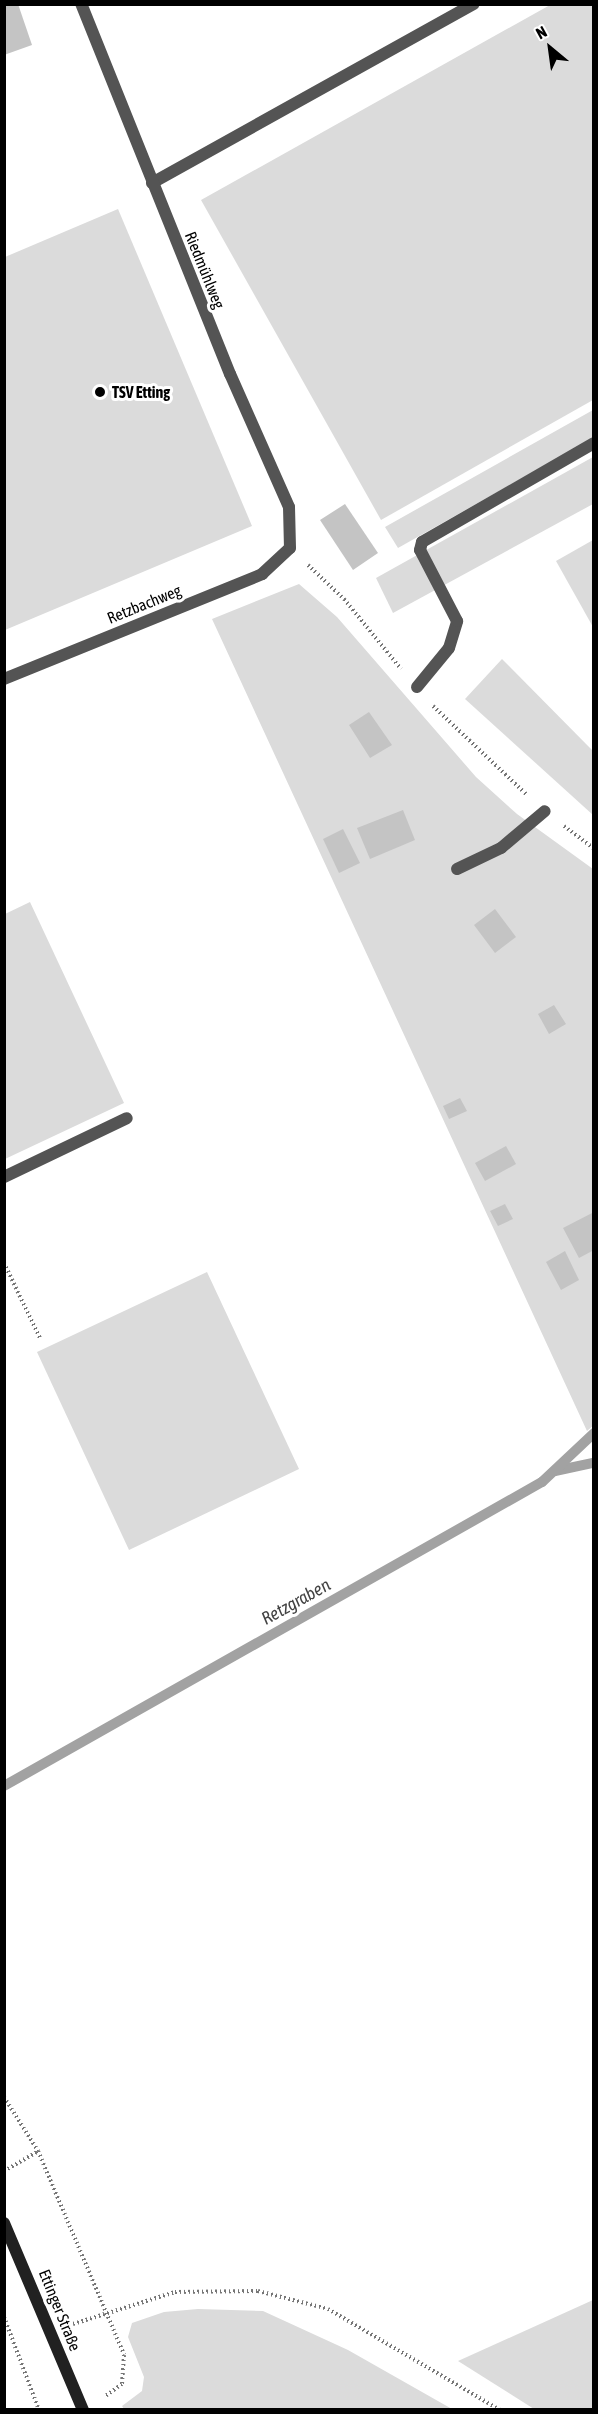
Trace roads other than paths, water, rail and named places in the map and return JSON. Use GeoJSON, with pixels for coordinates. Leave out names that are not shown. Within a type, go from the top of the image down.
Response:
{"type":"FeatureCollection","features":[{"type":"Feature","properties":{"kind":"street","name":"Riedmühlweg"},"geometry":{"type":"LineString","coordinates":[[81,4],[152,183],[289,507],[290,548]]}},
{"type":"Feature","properties":{"kind":"street"},"geometry":{"type":"LineString","coordinates":[[152,183],[474,4]]}},
{"type":"Feature","properties":{"kind":"street"},"geometry":{"type":"LineString","coordinates":[[417,687],[449,648],[457,621],[420,550],[422,542],[594,443]]}},
{"type":"Feature","properties":{"kind":"street","name":"Retzbachweg"},"geometry":{"type":"LineString","coordinates":[[4,679],[262,574],[290,548]]}},
{"type":"Feature","properties":{"kind":"street"},"geometry":{"type":"LineString","coordinates":[[457,869],[501,848],[545,811]]}},
{"type":"Feature","properties":{"kind":"street"},"geometry":{"type":"LineString","coordinates":[[4,1177],[127,1118]]}},
{"type":"Feature","properties":{"kind":"street","name":"Ettinger Straße"},"geometry":{"type":"LineString","coordinates":[[4,2223],[83,2408]]}},
{"type":"Feature","properties":{"kind":"waterway","name":"Retzgraben"},"geometry":{"type":"LineString","coordinates":[[4,1786],[542,1482],[594,1433]]}},
{"type":"Feature","properties":{"kind":"waterway"},"geometry":{"type":"LineString","coordinates":[[555,1471],[594,1463]]}},
{"type":"Feature","properties":{"kind":"place","name":"TSV Etting"},"geometry":{"type":"Point","coordinates":[100,392]}}]}
